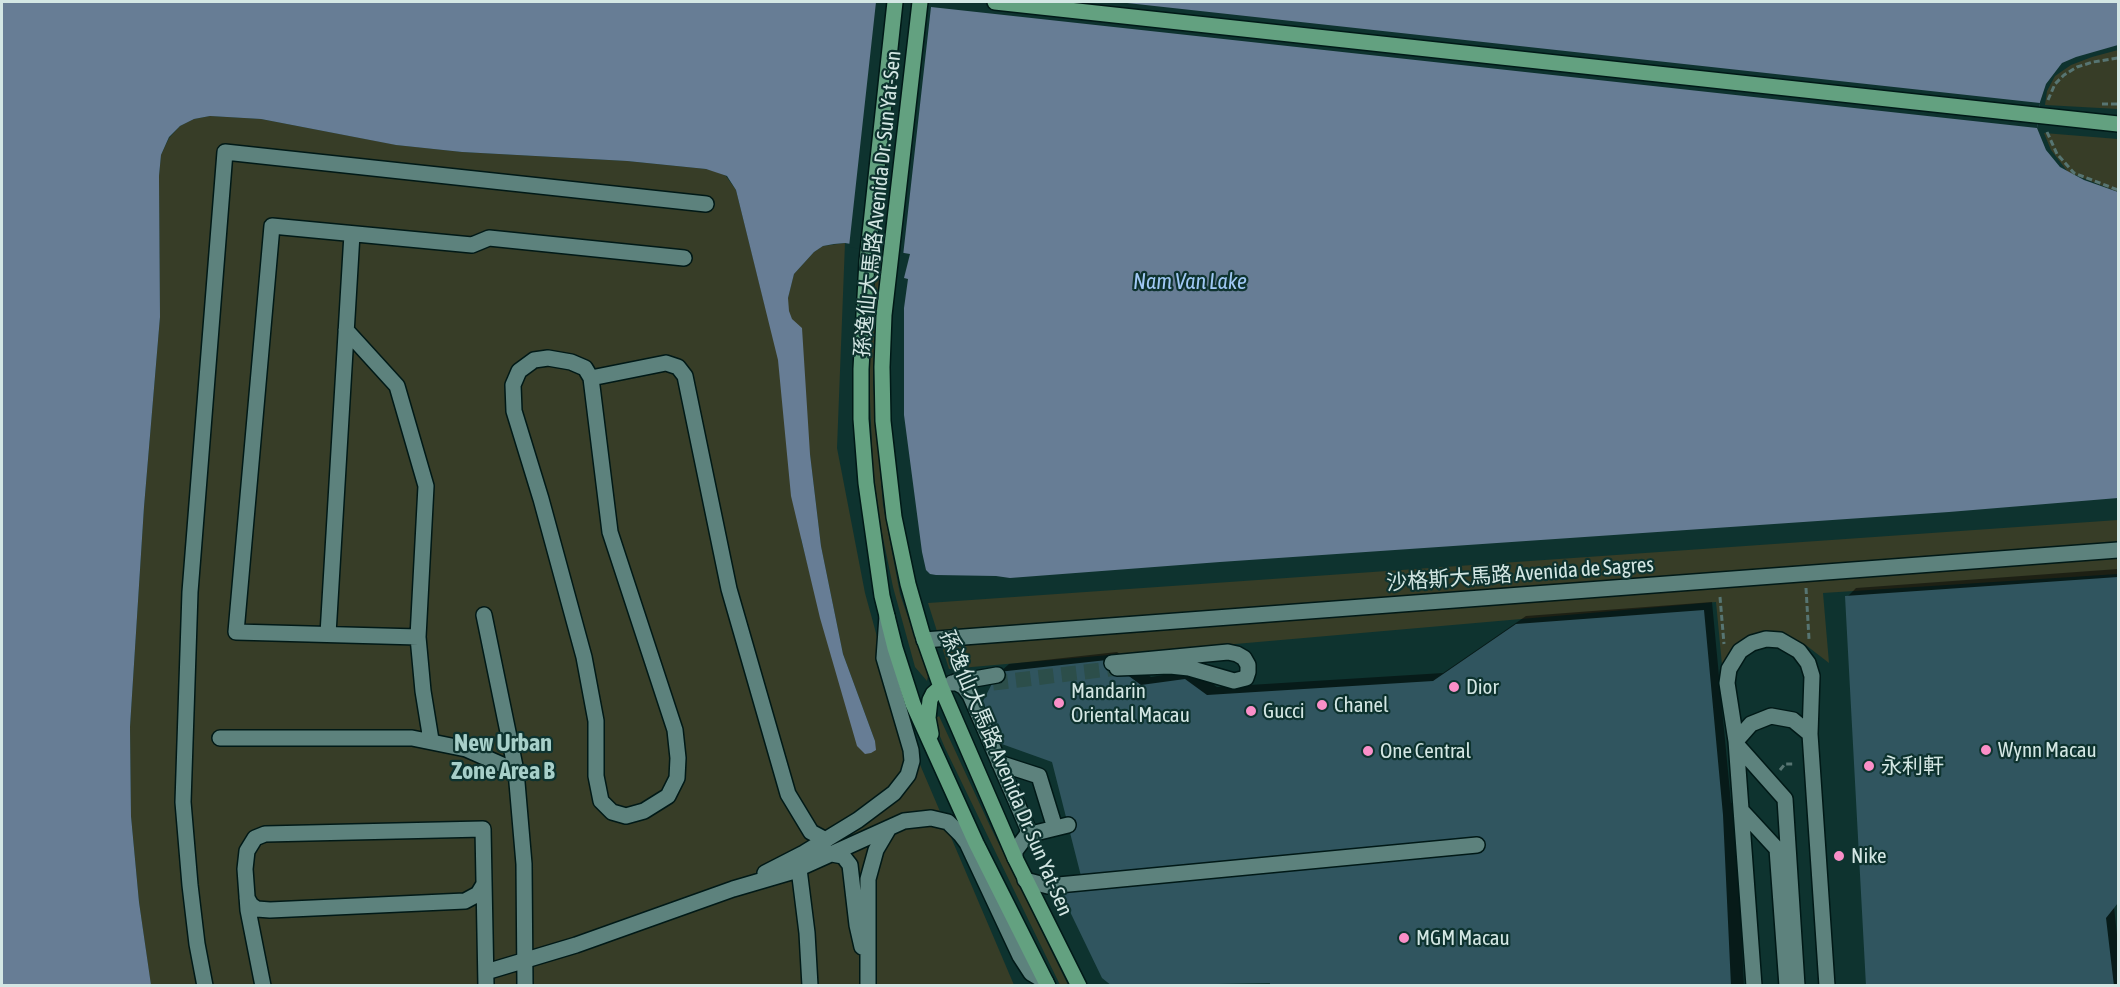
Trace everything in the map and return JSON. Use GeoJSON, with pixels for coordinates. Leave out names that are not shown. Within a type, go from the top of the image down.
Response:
{"type":"FeatureCollection","features":[{"type":"Feature","properties":{"kind":"main road","name":"孫逸仙大馬路 Avenida Dr. Sun Yat-Sen"},"geometry":{"type":"LineString","coordinates":[[895,2],[867,261],[861,346],[861,419],[866,483],[887,616],[913,704],[936,757],[1047,984]]}},
{"type":"Feature","properties":{"kind":"main road","name":"孫逸仙大馬路 Avenida Dr. Sun Yat-Sen"},"geometry":{"type":"LineString","coordinates":[[920,2],[884,315],[883,421],[894,517],[908,584],[924,640],[948,685],[1015,858],[1079,986]]}},
{"type":"Feature","properties":{"kind":"main road"},"geometry":{"type":"LineString","coordinates":[[995,2],[2118,124]]}},
{"type":"Feature","properties":{"kind":"main road"},"geometry":{"type":"LineString","coordinates":[[936,757],[928,718],[929,708],[933,694],[948,685]]}},
{"type":"Feature","properties":{"kind":"street"},"geometry":{"type":"LineString","coordinates":[[205,986],[197,944],[183,802],[190,592],[225,152],[706,204]]}},
{"type":"Feature","properties":{"kind":"street"},"geometry":{"type":"LineString","coordinates":[[418,637],[236,632],[272,226],[472,245],[489,238],[684,258]]}},
{"type":"Feature","properties":{"kind":"street"},"geometry":{"type":"LineString","coordinates":[[328,634],[352,234]]}},
{"type":"Feature","properties":{"kind":"street"},"geometry":{"type":"LineString","coordinates":[[346,330],[397,386],[426,486],[418,637],[423,691],[431,740]]}},
{"type":"Feature","properties":{"kind":"street"},"geometry":{"type":"LineString","coordinates":[[548,358],[571,362],[585,368],[591,378],[610,532],[675,730],[678,758],[677,778],[668,795],[644,811],[626,816],[612,812],[601,801],[596,776],[596,721],[584,657],[541,499],[514,411],[513,386],[519,370],[534,360],[548,358]]}},
{"type":"Feature","properties":{"kind":"street"},"geometry":{"type":"LineString","coordinates":[[591,378],[666,363],[678,367],[685,376],[729,590],[788,794],[810,832],[834,847],[850,865],[857,925],[860,941],[868,961]]}},
{"type":"Feature","properties":{"kind":"street","name":"沙格斯大馬路 Avenida de Sagres"},"geometry":{"type":"LineString","coordinates":[[924,640],[2118,550]]}},
{"type":"Feature","properties":{"kind":"street"},"geometry":{"type":"LineString","coordinates":[[484,615],[516,771],[524,864],[525,986]]}},
{"type":"Feature","properties":{"kind":"street"},"geometry":{"type":"LineString","coordinates":[[262,986],[244,869],[247,851],[255,838],[265,834],[483,829],[486,979],[524,959],[576,945],[733,889],[799,869],[834,847],[845,837],[849,826],[906,781],[910,768],[911,750],[884,658],[887,616]]}},
{"type":"Feature","properties":{"kind":"street"},"geometry":{"type":"LineString","coordinates":[[1754,986],[1736,743],[1727,690],[1729,669],[1740,651],[1752,643],[1766,639],[1787,643],[1799,651],[1808,663],[1812,684],[1810,734],[1827,986]]}},
{"type":"Feature","properties":{"kind":"street"},"geometry":{"type":"LineString","coordinates":[[1228,652],[1244,658],[1248,665],[1248,672],[1246,678],[1234,681],[1189,668],[1114,665],[1228,652]]}},
{"type":"Feature","properties":{"kind":"street"},"geometry":{"type":"LineString","coordinates":[[948,685],[995,679],[977,686],[972,692],[971,699]]}},
{"type":"Feature","properties":{"kind":"street"},"geometry":{"type":"LineString","coordinates":[[948,685],[964,687],[971,699],[1028,829],[1027,835],[1018,846],[1015,858]]}},
{"type":"Feature","properties":{"kind":"street"},"geometry":{"type":"LineString","coordinates":[[1736,743],[1751,724],[1772,717],[1793,720],[1810,734]]}},
{"type":"Feature","properties":{"kind":"street"},"geometry":{"type":"LineString","coordinates":[[220,738],[403,737],[431,740],[466,749],[516,771]]}},
{"type":"Feature","properties":{"kind":"street"},"geometry":{"type":"LineString","coordinates":[[1736,743],[1785,799],[1797,986]]}},
{"type":"Feature","properties":{"kind":"street"},"geometry":{"type":"LineString","coordinates":[[999,763],[1039,776],[1062,827],[1027,835]]}},
{"type":"Feature","properties":{"kind":"street"},"geometry":{"type":"LineString","coordinates":[[1741,810],[1777,849],[1787,986]]}},
{"type":"Feature","properties":{"kind":"street"},"geometry":{"type":"LineString","coordinates":[[733,889],[904,821],[931,818],[948,822],[956,828],[967,843],[1020,956],[1031,973],[1047,984]]}},
{"type":"Feature","properties":{"kind":"street"},"geometry":{"type":"LineString","coordinates":[[868,986],[868,879],[876,850],[889,828]]}},
{"type":"Feature","properties":{"kind":"street"},"geometry":{"type":"LineString","coordinates":[[1025,880],[1040,885],[1061,885],[1477,845]]}},
{"type":"Feature","properties":{"kind":"street"},"geometry":{"type":"LineString","coordinates":[[799,869],[807,933],[810,986]]}},
{"type":"Feature","properties":{"kind":"street"},"geometry":{"type":"LineString","coordinates":[[465,901],[478,894],[484,884]]}},
{"type":"Feature","properties":{"kind":"street"},"geometry":{"type":"LineString","coordinates":[[1044,918],[1047,897],[1061,885]]}},
{"type":"Feature","properties":{"kind":"street"},"geometry":{"type":"LineString","coordinates":[[247,898],[257,909],[270,910],[465,901],[475,905],[485,917]]}},
{"type":"Feature","properties":{"kind":"street"},"geometry":{"type":"LineString","coordinates":[[253,939],[259,919],[270,910]]}},
{"type":"Feature","properties":{"kind":"path"},"geometry":{"type":"LineString","coordinates":[[2118,58],[2085,65],[2064,75],[2055,84],[2044,115],[2047,137],[2057,154],[2074,173],[2118,189]]}},
{"type":"Feature","properties":{"kind":"path"},"geometry":{"type":"LineString","coordinates":[[2095,104],[2118,104]]}},
{"type":"Feature","properties":{"kind":"path"},"geometry":{"type":"LineString","coordinates":[[1805,574],[1809,642]]}},
{"type":"Feature","properties":{"kind":"path"},"geometry":{"type":"LineString","coordinates":[[1719,580],[1724,649]]}},
{"type":"Feature","properties":{"kind":"path"},"geometry":{"type":"LineString","coordinates":[[1768,780],[1785,764],[1812,762]]}},
{"type":"Feature","properties":{"kind":"green space"},"geometry":{"type":"Polygon","coordinates":[[[2118,50],[2118,109],[2045,105],[2047,91],[2055,76],[2071,65],[2118,50]]]}},
{"type":"Feature","properties":{"kind":"green space"},"geometry":{"type":"Polygon","coordinates":[[[210,116],[261,119],[397,145],[462,152],[627,161],[717,172],[726,176],[736,190],[765,306],[788,298],[794,274],[814,252],[823,246],[845,243],[837,448],[865,593],[898,713],[1014,985],[151,986],[139,902],[131,816],[130,727],[144,507],[160,317],[159,176],[161,155],[169,138],[180,126],[194,119],[210,116]],[[810,454],[801,539],[828,643],[875,741],[843,654],[821,546],[810,454]]]}},
{"type":"Feature","properties":{"kind":"green space"},"geometry":{"type":"Polygon","coordinates":[[[2044,133],[2118,139],[2118,192],[2068,172],[2051,150],[2044,133]]]}},
{"type":"Feature","properties":{"kind":"green space"},"geometry":{"type":"Polygon","coordinates":[[[874,269],[881,270],[875,328],[873,383],[883,505],[900,594],[928,676],[927,681],[915,667],[893,587],[881,528],[873,471],[868,351],[874,269]]]}},
{"type":"Feature","properties":{"kind":"green space"},"geometry":{"type":"Polygon","coordinates":[[[2118,520],[2118,574],[1823,593],[1829,663],[1807,646],[1787,636],[1743,645],[1722,665],[1716,602],[949,669],[928,603],[2118,520]]]}},
{"type":"Feature","properties":{"kind":"green space"},"geometry":{"type":"Polygon","coordinates":[[[939,716],[1068,985],[1060,985],[945,748],[936,727],[936,718],[939,716]]]}},
{"type":"Feature","properties":{"kind":"water","name":"Nam Van Lake"},"geometry":{"type":"Polygon","coordinates":[[[2,2],[2118,2],[2118,45],[2062,63],[2046,84],[2040,102],[2037,128],[2046,150],[2060,167],[2084,180],[2118,192],[2118,498],[1010,578],[930,574],[926,570],[922,552],[904,415],[904,308],[908,279],[904,278],[910,254],[845,243],[823,246],[814,252],[794,274],[788,298],[789,311],[792,319],[802,328],[810,454],[821,546],[843,654],[875,741],[876,750],[865,754],[857,746],[820,618],[791,496],[778,360],[736,190],[727,176],[706,169],[627,161],[462,152],[396,145],[261,119],[210,116],[194,119],[180,126],[169,137],[161,155],[159,176],[160,317],[144,507],[130,727],[131,816],[139,902],[151,985],[2,986],[2,2]]]}},
{"type":"Feature","properties":{"kind":"pier"},"geometry":{"type":"Polygon","coordinates":[[[876,2],[1118,2],[2040,103],[2037,128],[931,7],[903,256],[849,247],[876,2]]]}},
{"type":"Feature","properties":{"kind":"building","name":"Wynn Macau"},"geometry":{"type":"Polygon","coordinates":[[[2118,577],[2118,903],[2106,918],[2114,986],[1866,986],[1845,596],[2118,577]]]}},
{"type":"Feature","properties":{"kind":"building","name":"One Central"},"geometry":{"type":"Polygon","coordinates":[[[1704,610],[1723,815],[1731,986],[1270,986],[1270,983],[1112,986],[1102,978],[1060,891],[1482,852],[1482,838],[1081,876],[1052,762],[999,743],[982,703],[998,672],[1107,660],[1141,685],[1185,679],[1207,695],[1433,681],[1516,624],[1704,610]]]}},
{"type":"Feature","properties":{"kind":"tunnel"},"geometry":{"type":"LineString","coordinates":[[993,683],[1117,668]]}},
{"type":"Feature","properties":{"kind":"place","name":"Dior"},"geometry":{"type":"Point","coordinates":[1454,687]}},
{"type":"Feature","properties":{"kind":"place","name":"Mandarin Oriental Macau"},"geometry":{"type":"Point","coordinates":[1059,703]}},
{"type":"Feature","properties":{"kind":"place","name":"Chanel"},"geometry":{"type":"Point","coordinates":[1322,705]}},
{"type":"Feature","properties":{"kind":"place","name":"Gucci"},"geometry":{"type":"Point","coordinates":[1251,711]}},
{"type":"Feature","properties":{"kind":"place","name":"Wynn Macau"},"geometry":{"type":"Point","coordinates":[1986,750]}},
{"type":"Feature","properties":{"kind":"place","name":"One Central"},"geometry":{"type":"Point","coordinates":[1368,751]}},
{"type":"Feature","properties":{"kind":"place","name":"永利軒"},"geometry":{"type":"Point","coordinates":[1869,766]}},
{"type":"Feature","properties":{"kind":"place","name":"Nike"},"geometry":{"type":"Point","coordinates":[1839,856]}},
{"type":"Feature","properties":{"kind":"place","name":"MGM Macau"},"geometry":{"type":"Point","coordinates":[1404,938]}},
{"type":"Feature","properties":{"kind":"district","name":"New Urban Zone Area B"},"geometry":{"type":"Point","coordinates":[503,757]}}]}
